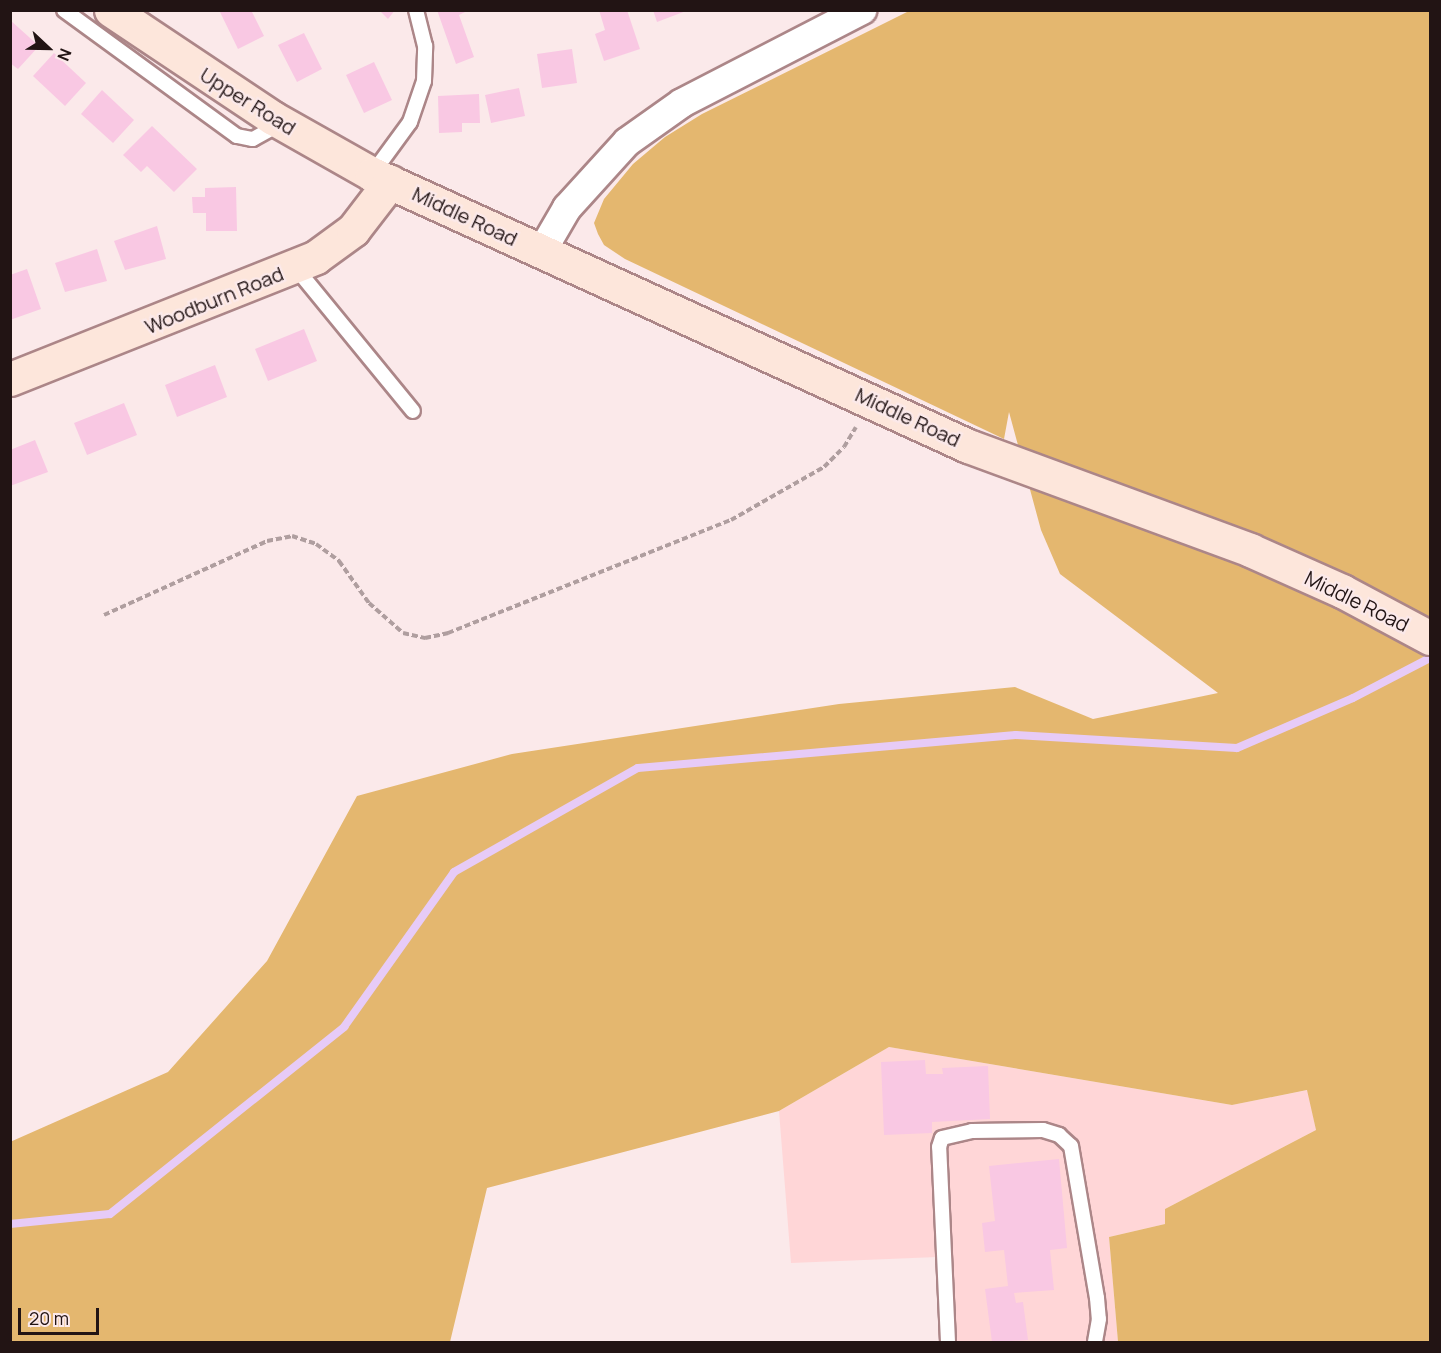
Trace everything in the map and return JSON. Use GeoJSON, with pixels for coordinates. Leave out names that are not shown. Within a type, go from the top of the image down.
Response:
{"type":"FeatureCollection","features":[{"type":"Feature","properties":{"kind":"main road","name":"Upper Road"},"geometry":{"type":"LineString","coordinates":[[111,10],[282,124],[381,178]]}},
{"type":"Feature","properties":{"kind":"main road","name":"Middle Road"},"geometry":{"type":"LineString","coordinates":[[381,178],[968,446],[1250,550],[1417,631]]}},
{"type":"Feature","properties":{"kind":"main road","name":"Woodburn Road"},"geometry":{"type":"LineString","coordinates":[[10,379],[295,267],[353,230],[381,178]]}},
{"type":"Feature","properties":{"kind":"street"},"geometry":{"type":"LineString","coordinates":[[542,251],[567,208],[627,142],[682,103],[862,10]]}},
{"type":"Feature","properties":{"kind":"lane"},"geometry":{"type":"LineString","coordinates":[[64,10],[245,139],[282,124]]}},
{"type":"Feature","properties":{"kind":"lane"},"geometry":{"type":"LineString","coordinates":[[381,178],[410,123],[424,81],[425,46],[416,10]]}},
{"type":"Feature","properties":{"kind":"lane"},"geometry":{"type":"LineString","coordinates":[[295,267],[413,411]]}},
{"type":"Feature","properties":{"kind":"lane"},"geometry":{"type":"LineString","coordinates":[[948,1342],[939,1147],[942,1138],[972,1131],[1043,1130],[1059,1135],[1071,1146],[1097,1298],[1099,1319],[1095,1342]]}},
{"type":"Feature","properties":{"kind":"path"},"geometry":{"type":"LineString","coordinates":[[104,615],[267,541],[292,536],[316,544],[339,561],[369,603],[403,633],[425,638],[448,633],[731,520],[793,489],[824,467],[844,447],[868,399]]}},
{"type":"Feature","properties":{"kind":"shaded area"},"geometry":{"type":"Polygon","coordinates":[[[909,11],[1430,11],[1430,1342],[1118,1342],[1109,1237],[1165,1224],[1165,1209],[1316,1130],[1307,1090],[1232,1105],[889,1047],[779,1111],[487,1188],[450,1342],[11,1342],[10,1142],[168,1072],[267,961],[357,796],[512,754],[839,704],[1015,687],[1093,719],[1218,693],[1060,574],[1041,530],[1009,412],[1004,439],[625,259],[604,245],[598,234],[594,223],[604,199],[633,164],[665,137],[702,114],[909,11]]]}},
{"type":"Feature","properties":{"kind":"shaded area"},"geometry":{"type":"Polygon","coordinates":[[[889,1047],[1232,1105],[1308,1090],[1316,1130],[1165,1209],[1165,1224],[1109,1237],[1118,1342],[945,1342],[937,1257],[791,1263],[779,1111],[889,1047]]]}},
{"type":"Feature","properties":{"kind":"building"},"geometry":{"type":"Polygon","coordinates":[[[251,10],[264,36],[238,49],[220,12],[251,10]]]}},
{"type":"Feature","properties":{"kind":"building"},"geometry":{"type":"Polygon","coordinates":[[[379,10],[395,10],[388,19],[379,10]]]}},
{"type":"Feature","properties":{"kind":"building"},"geometry":{"type":"Polygon","coordinates":[[[437,10],[469,10],[459,15],[474,57],[456,64],[437,10]]]}},
{"type":"Feature","properties":{"kind":"building"},"geometry":{"type":"Polygon","coordinates":[[[599,10],[627,10],[640,49],[604,61],[595,34],[605,30],[599,10]]]}},
{"type":"Feature","properties":{"kind":"building"},"geometry":{"type":"Polygon","coordinates":[[[653,10],[686,10],[686,11],[657,22],[653,10]]]}},
{"type":"Feature","properties":{"kind":"building"},"geometry":{"type":"Polygon","coordinates":[[[10,20],[39,46],[18,69],[10,63],[10,20]]]}},
{"type":"Feature","properties":{"kind":"building"},"geometry":{"type":"Polygon","coordinates":[[[304,33],[322,69],[297,82],[278,45],[304,33]]]}},
{"type":"Feature","properties":{"kind":"building"},"geometry":{"type":"Polygon","coordinates":[[[572,49],[577,83],[542,88],[537,54],[572,49]]]}},
{"type":"Feature","properties":{"kind":"building"},"geometry":{"type":"Polygon","coordinates":[[[54,53],[86,83],[65,106],[33,76],[54,53]]]}},
{"type":"Feature","properties":{"kind":"building"},"geometry":{"type":"Polygon","coordinates":[[[374,62],[392,100],[364,113],[346,75],[374,62]]]}},
{"type":"Feature","properties":{"kind":"building"},"geometry":{"type":"Polygon","coordinates":[[[519,88],[525,116],[491,123],[485,95],[519,88]]]}},
{"type":"Feature","properties":{"kind":"building"},"geometry":{"type":"Polygon","coordinates":[[[102,90],[134,120],[113,143],[81,114],[102,90]]]}},
{"type":"Feature","properties":{"kind":"building"},"geometry":{"type":"Polygon","coordinates":[[[479,94],[480,123],[462,123],[462,132],[439,133],[438,96],[479,94]]]}},
{"type":"Feature","properties":{"kind":"building"},"geometry":{"type":"Polygon","coordinates":[[[152,126],[197,169],[174,192],[147,166],[141,172],[123,155],[152,126]]]}},
{"type":"Feature","properties":{"kind":"building"},"geometry":{"type":"Polygon","coordinates":[[[236,187],[237,231],[206,231],[206,213],[193,213],[192,197],[205,197],[205,188],[236,187]]]}},
{"type":"Feature","properties":{"kind":"building"},"geometry":{"type":"Polygon","coordinates":[[[157,226],[166,259],[125,270],[114,241],[157,226]]]}},
{"type":"Feature","properties":{"kind":"building"},"geometry":{"type":"Polygon","coordinates":[[[97,249],[107,281],[65,292],[55,263],[97,249]]]}},
{"type":"Feature","properties":{"kind":"building"},"geometry":{"type":"Polygon","coordinates":[[[27,269],[41,309],[10,320],[10,275],[27,269]]]}},
{"type":"Feature","properties":{"kind":"building"},"geometry":{"type":"Polygon","coordinates":[[[304,329],[317,361],[268,381],[255,349],[304,329]]]}},
{"type":"Feature","properties":{"kind":"building"},"geometry":{"type":"Polygon","coordinates":[[[215,365],[227,397],[177,417],[165,385],[215,365]]]}},
{"type":"Feature","properties":{"kind":"building"},"geometry":{"type":"Polygon","coordinates":[[[124,403],[137,435],[87,455],[74,423],[124,403]]]}},
{"type":"Feature","properties":{"kind":"building"},"geometry":{"type":"Polygon","coordinates":[[[35,440],[48,472],[10,486],[10,450],[35,440]]]}},
{"type":"Feature","properties":{"kind":"building"},"geometry":{"type":"Polygon","coordinates":[[[925,1060],[926,1074],[943,1074],[942,1068],[988,1066],[990,1119],[932,1122],[932,1133],[884,1135],[881,1062],[925,1060]]]}},
{"type":"Feature","properties":{"kind":"building"},"geometry":{"type":"Polygon","coordinates":[[[1059,1159],[1067,1248],[1050,1250],[1054,1290],[1014,1293],[1016,1303],[1023,1302],[1028,1340],[992,1342],[985,1289],[1008,1286],[1004,1250],[985,1252],[982,1223],[995,1221],[989,1166],[1059,1159]]]}},
{"type":"Feature","properties":{"kind":"waterway"},"geometry":{"type":"LineString","coordinates":[[10,1224],[110,1214],[344,1027],[454,872],[638,768],[1016,735],[1237,748],[1353,698],[1430,658]]}}]}
